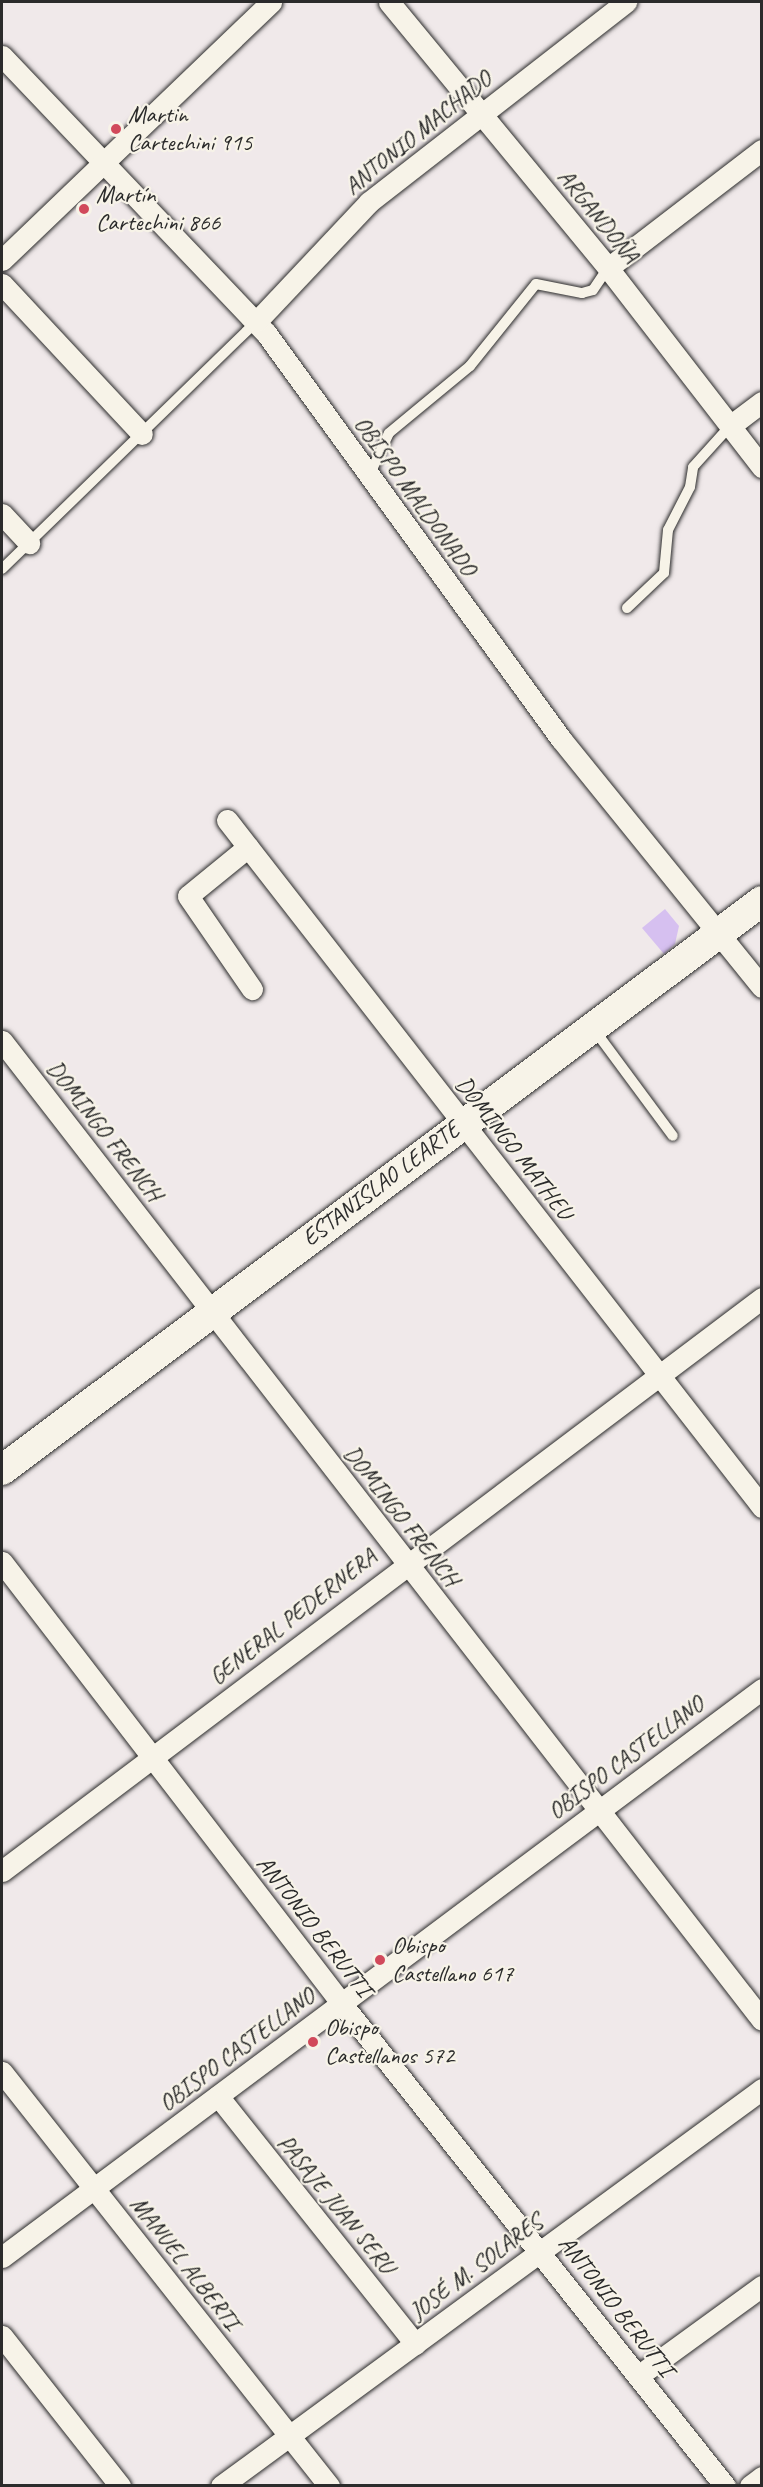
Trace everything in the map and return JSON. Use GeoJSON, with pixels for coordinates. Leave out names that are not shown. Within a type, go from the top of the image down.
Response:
{"type":"FeatureCollection","features":[{"type":"Feature","properties":{"kind":"street"},"geometry":{"type":"LineString","coordinates":[[2,260],[105,165],[271,2]]}},
{"type":"Feature","properties":{"kind":"street","name":"ARGANDOÑA"},"geometry":{"type":"LineString","coordinates":[[389,2],[483,112],[608,268],[762,467]]}},
{"type":"Feature","properties":{"kind":"street","name":"ANTONIO MACHADO"},"geometry":{"type":"LineString","coordinates":[[257,321],[364,208],[483,112],[626,2]]}},
{"type":"Feature","properties":{"kind":"street","name":"OBISPO MALDONADO"},"geometry":{"type":"LineString","coordinates":[[2,56],[257,321],[561,739],[762,987]]}},
{"type":"Feature","properties":{"kind":"street"},"geometry":{"type":"LineString","coordinates":[[608,268],[762,150]]}},
{"type":"Feature","properties":{"kind":"street"},"geometry":{"type":"LineString","coordinates":[[2,284],[142,434]]}},
{"type":"Feature","properties":{"kind":"street"},"geometry":{"type":"LineString","coordinates":[[730,426],[762,402]]}},
{"type":"Feature","properties":{"kind":"street"},"geometry":{"type":"LineString","coordinates":[[2,514],[29,543]]}},
{"type":"Feature","properties":{"kind":"street","name":"DOMINGO MATHEU"},"geometry":{"type":"LineString","coordinates":[[227,820],[762,1508]]}},
{"type":"Feature","properties":{"kind":"street"},"geometry":{"type":"LineString","coordinates":[[248,847],[188,896],[252,989]]}},
{"type":"Feature","properties":{"kind":"street","name":"ESTANISLAO LEARTE"},"geometry":{"type":"LineString","coordinates":[[2,1470],[461,1123],[762,901]]}},
{"type":"Feature","properties":{"kind":"street","name":"DOMINGO FRENCH"},"geometry":{"type":"LineString","coordinates":[[2,1041],[213,1312],[404,1563],[599,1809],[762,2020]]}},
{"type":"Feature","properties":{"kind":"street","name":"GENERAL PEDERNERA"},"geometry":{"type":"LineString","coordinates":[[2,1871],[153,1759],[404,1563],[762,1298]]}},
{"type":"Feature","properties":{"kind":"street","name":"ANTONIO BERUTTI"},"geometry":{"type":"LineString","coordinates":[[2,1562],[342,2004],[725,2486]]}},
{"type":"Feature","properties":{"kind":"street","name":"OBISPO CASTELLANO"},"geometry":{"type":"LineString","coordinates":[[2,2257],[762,1689]]}},
{"type":"Feature","properties":{"kind":"street","name":"MANUEL ALBERTI"},"geometry":{"type":"LineString","coordinates":[[2,2072],[329,2486]]}},
{"type":"Feature","properties":{"kind":"street","name":"JOSÉ M. SOLARES"},"geometry":{"type":"LineString","coordinates":[[221,2486],[762,2089]]}},
{"type":"Feature","properties":{"kind":"street","name":"PASAJE JUAN SERU"},"geometry":{"type":"LineString","coordinates":[[218,2096],[415,2344]]}},
{"type":"Feature","properties":{"kind":"street"},"geometry":{"type":"LineString","coordinates":[[638,2376],[762,2286]]}},
{"type":"Feature","properties":{"kind":"street"},"geometry":{"type":"LineString","coordinates":[[2,2336],[120,2486]]}},
{"type":"Feature","properties":{"kind":"street"},"geometry":{"type":"LineString","coordinates":[[750,2486],[762,2477]]}},
{"type":"Feature","properties":{"kind":"lane"},"geometry":{"type":"LineString","coordinates":[[369,476],[389,433],[470,366],[536,284],[582,293],[593,290],[608,268]]}},
{"type":"Feature","properties":{"kind":"lane"},"geometry":{"type":"LineString","coordinates":[[2,569],[257,321]]}},
{"type":"Feature","properties":{"kind":"lane"},"geometry":{"type":"LineString","coordinates":[[627,608],[664,573],[668,530],[690,487],[693,467],[730,426]]}},
{"type":"Feature","properties":{"kind":"lane"},"geometry":{"type":"LineString","coordinates":[[593,1027],[673,1136]]}},
{"type":"Feature","properties":{"kind":"building"},"geometry":{"type":"Polygon","coordinates":[[[665,909],[679,926],[675,944],[664,954],[642,928],[665,909]]]}},
{"type":"Feature","properties":{"kind":"place","name":"Martin Cartechini 915"},"geometry":{"type":"Point","coordinates":[116,129]}},
{"type":"Feature","properties":{"kind":"place","name":"Martín Cartechini 866"},"geometry":{"type":"Point","coordinates":[84,209]}},
{"type":"Feature","properties":{"kind":"place","name":"Obispo Castellano 617"},"geometry":{"type":"Point","coordinates":[380,1960]}},
{"type":"Feature","properties":{"kind":"place","name":"Obispo Castellanos 572"},"geometry":{"type":"Point","coordinates":[313,2042]}}]}
